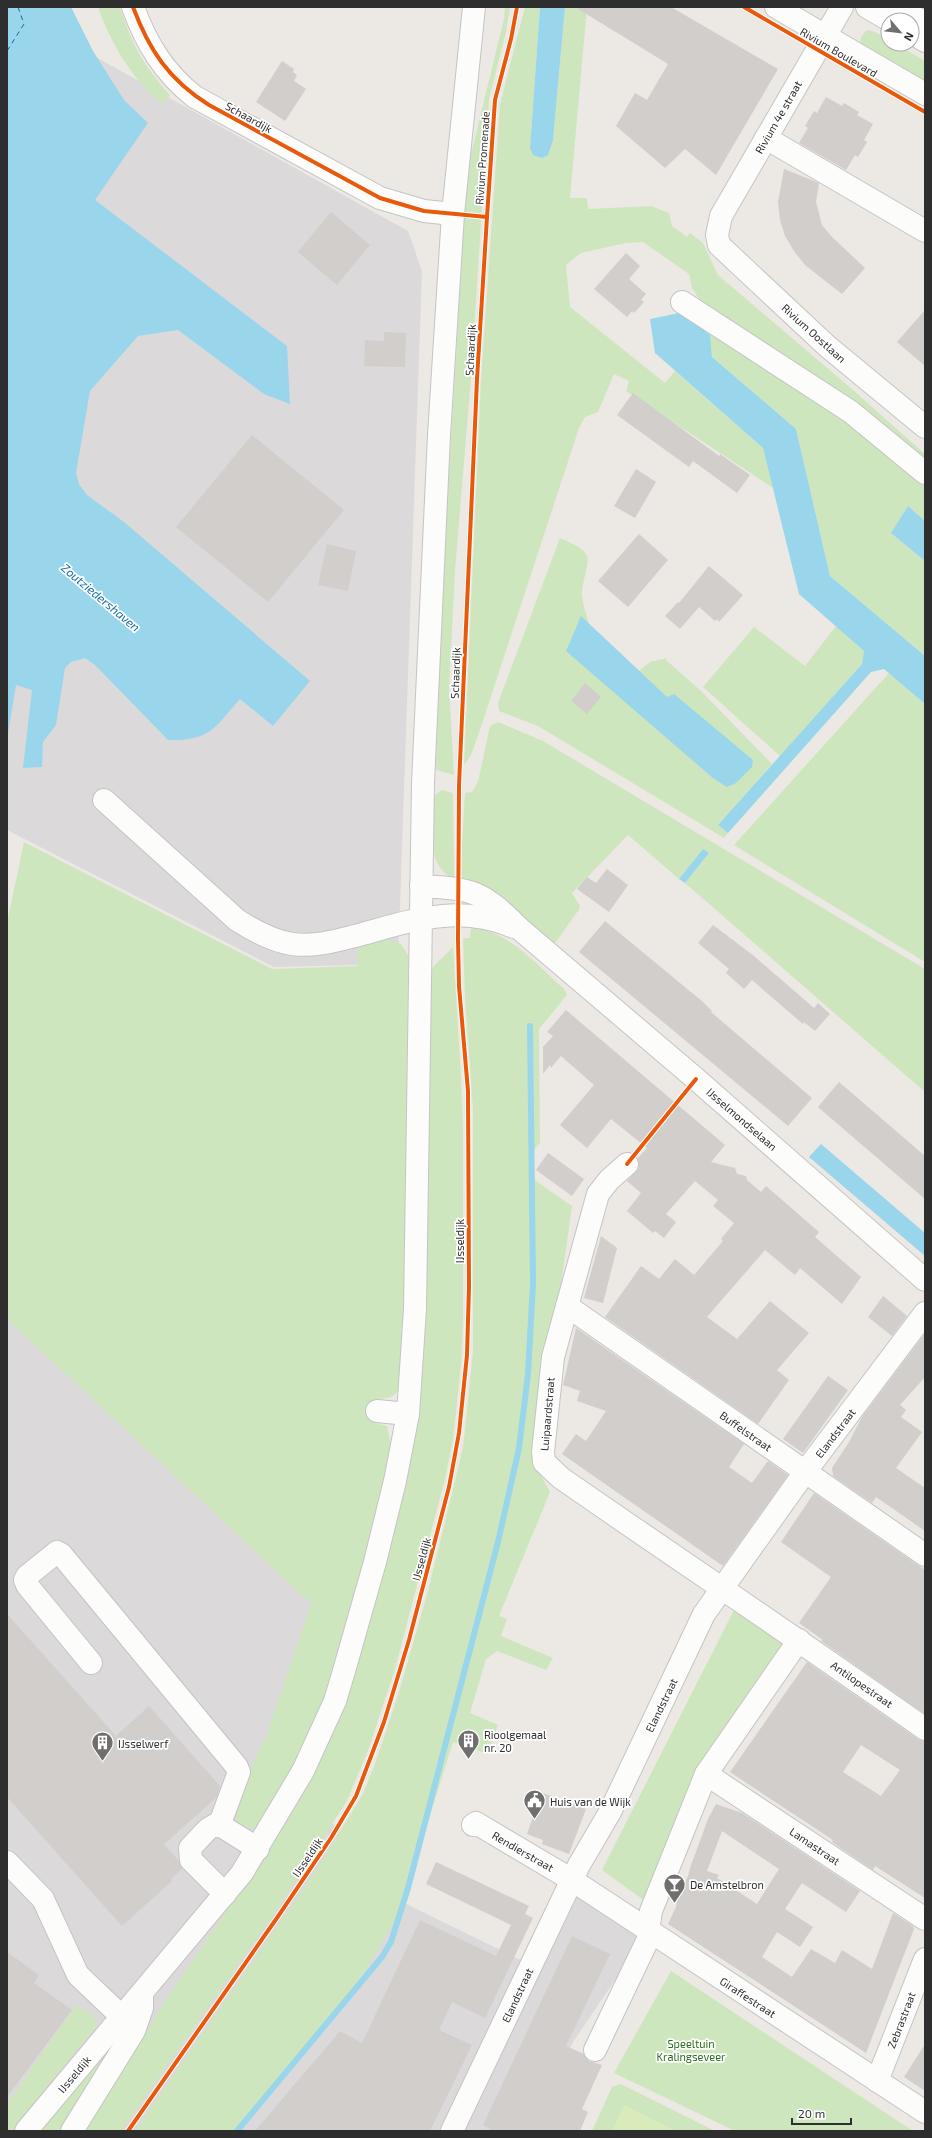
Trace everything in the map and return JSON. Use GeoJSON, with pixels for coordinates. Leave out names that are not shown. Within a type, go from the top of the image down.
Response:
{"type":"FeatureCollection","features":[{"type":"Feature","properties":{"kind":"street","name":"Schaardijk"},"geometry":{"type":"LineString","coordinates":[[133,7],[143,33],[154,53],[173,77],[195,96],[380,198],[424,211],[453,214]]}},
{"type":"Feature","properties":{"kind":"street","name":"Rivium Promenade"},"geometry":{"type":"LineString","coordinates":[[453,214],[474,7]]}},
{"type":"Feature","properties":{"kind":"street","name":"Rivium Boulevard"},"geometry":{"type":"LineString","coordinates":[[776,7],[925,94]]}},
{"type":"Feature","properties":{"kind":"street","name":"Rivium 4e straat"},"geometry":{"type":"LineString","coordinates":[[718,229],[721,216],[842,7]]}},
{"type":"Feature","properties":{"kind":"street"},"geometry":{"type":"LineString","coordinates":[[867,7],[880,15]]}},
{"type":"Feature","properties":{"kind":"street"},"geometry":{"type":"LineString","coordinates":[[897,7],[925,23]]}},
{"type":"Feature","properties":{"kind":"street"},"geometry":{"type":"LineString","coordinates":[[766,138],[925,231]]}},
{"type":"Feature","properties":{"kind":"street"},"geometry":{"type":"LineString","coordinates":[[421,918],[424,775],[439,443],[453,214]]}},
{"type":"Feature","properties":{"kind":"street","name":"Rivium Oostlaan"},"geometry":{"type":"LineString","coordinates":[[718,229],[717,241],[719,245],[827,346],[925,427]]}},
{"type":"Feature","properties":{"kind":"street"},"geometry":{"type":"LineString","coordinates":[[682,302],[851,412],[925,473]]}},
{"type":"Feature","properties":{"kind":"street","name":"IJsselmondselaan"},"geometry":{"type":"LineString","coordinates":[[104,800],[237,920],[267,937],[292,944],[318,943],[421,918],[458,914],[477,915],[494,919],[521,930]]}},
{"type":"Feature","properties":{"kind":"street","name":"IJsselmondselaan"},"geometry":{"type":"LineString","coordinates":[[421,886],[458,888],[476,893],[497,906],[521,930],[696,1079],[925,1280]]}},
{"type":"Feature","properties":{"kind":"street","name":"IJsseldijk"},"geometry":{"type":"LineString","coordinates":[[26,2131],[225,1894],[258,1849],[296,1786],[335,1701],[375,1562],[402,1450],[408,1414],[415,1309],[421,918]]}},
{"type":"Feature","properties":{"kind":"street","name":"Luipaardstraat"},"geometry":{"type":"LineString","coordinates":[[627,1164],[598,1194],[553,1357],[543,1452],[544,1462],[561,1478],[723,1590]]}},
{"type":"Feature","properties":{"kind":"street","name":"Buffelstraat"},"geometry":{"type":"LineString","coordinates":[[567,1306],[925,1555]]}},
{"type":"Feature","properties":{"kind":"street","name":"Elandstraat"},"geometry":{"type":"LineString","coordinates":[[452,2131],[572,1880],[610,1812],[704,1614],[723,1590],[805,1472],[925,1313]]}},
{"type":"Feature","properties":{"kind":"street"},"geometry":{"type":"LineString","coordinates":[[377,1411],[408,1414]]}},
{"type":"Feature","properties":{"kind":"street"},"geometry":{"type":"LineString","coordinates":[[91,1663],[27,1585],[25,1580],[27,1576],[57,1552],[61,1554],[237,1767],[239,1772],[219,1826]]}},
{"type":"Feature","properties":{"kind":"street","name":"Antilopestraat"},"geometry":{"type":"LineString","coordinates":[[723,1590],[799,1640],[925,1729]]}},
{"type":"Feature","properties":{"kind":"street"},"geometry":{"type":"LineString","coordinates":[[596,2050],[649,1932],[651,1911],[706,1774],[799,1640]]}},
{"type":"Feature","properties":{"kind":"street","name":"Lamastraat"},"geometry":{"type":"LineString","coordinates":[[706,1774],[925,1919]]}},
{"type":"Feature","properties":{"kind":"street","name":"Rendierstraat"},"geometry":{"type":"LineString","coordinates":[[473,1825],[476,1823],[572,1880]]}},
{"type":"Feature","properties":{"kind":"street"},"geometry":{"type":"LineString","coordinates":[[225,1894],[196,1866],[189,1855],[190,1848],[208,1829],[219,1826],[258,1849]]}},
{"type":"Feature","properties":{"kind":"street"},"geometry":{"type":"LineString","coordinates":[[7,1862],[43,1899],[78,1975],[121,2016]]}},
{"type":"Feature","properties":{"kind":"street","name":"Giraffestraat"},"geometry":{"type":"LineString","coordinates":[[572,1880],[925,2112]]}},
{"type":"Feature","properties":{"kind":"street","name":"Zebrastraat"},"geometry":{"type":"LineString","coordinates":[[877,2081],[925,1959]]}},
{"type":"Feature","properties":{"kind":"street"},"geometry":{"type":"LineString","coordinates":[[72,2131],[134,2031],[142,2008],[142,1993]]}},
{"type":"Feature","properties":{"kind":"shaded area"},"geometry":{"type":"Polygon","coordinates":[[[69,42],[408,231],[422,271],[398,964],[274,967],[7,830],[7,619],[69,42]]]}},
{"type":"Feature","properties":{"kind":"shaded area"},"geometry":{"type":"Polygon","coordinates":[[[7,1263],[333,1548],[268,1751],[402,1902],[531,1965],[572,1880],[648,1931],[573,2042],[531,2131],[7,2131],[7,1263]]]}},
{"type":"Feature","properties":{"kind":"green space"},"geometry":{"type":"Polygon","coordinates":[[[98,7],[120,7],[134,44],[153,74],[170,95],[162,104],[141,84],[124,60],[109,34],[98,7]]]}},
{"type":"Feature","properties":{"kind":"green space"},"geometry":{"type":"Polygon","coordinates":[[[505,7],[510,7],[506,32],[489,99],[471,378],[455,571],[449,687],[454,775],[436,770],[439,639],[467,171],[504,19],[505,7]]]}},
{"type":"Feature","properties":{"kind":"green space"},"geometry":{"type":"Polygon","coordinates":[[[525,7],[540,7],[530,148],[553,140],[565,7],[587,7],[570,198],[587,198],[588,209],[651,206],[669,213],[672,226],[687,237],[690,233],[703,243],[718,275],[853,390],[925,454],[925,469],[701,302],[692,288],[689,274],[643,242],[626,243],[581,253],[566,265],[570,307],[665,383],[675,371],[763,448],[773,488],[626,391],[629,381],[614,374],[598,412],[585,417],[579,428],[479,733],[471,755],[464,765],[481,380],[500,104],[525,7]]]}},
{"type":"Feature","properties":{"kind":"green space"},"geometry":{"type":"Polygon","coordinates":[[[867,30],[875,32],[880,35],[880,52],[910,52],[925,61],[925,82],[860,45],[861,37],[867,30]]]}},
{"type":"Feature","properties":{"kind":"green space"},"geometry":{"type":"Polygon","coordinates":[[[711,329],[846,417],[925,482],[925,521],[908,506],[892,533],[925,561],[925,656],[830,576],[796,429],[712,357],[710,335],[711,329]]]}},
{"type":"Feature","properties":{"kind":"green space"},"geometry":{"type":"Polygon","coordinates":[[[560,538],[581,549],[588,558],[582,595],[589,624],[581,617],[639,671],[650,662],[667,658],[666,660],[700,690],[772,764],[718,825],[728,833],[724,838],[538,726],[499,711],[498,703],[560,538]]]}},
{"type":"Feature","properties":{"kind":"green space"},"geometry":{"type":"Polygon","coordinates":[[[836,626],[864,651],[862,664],[780,756],[703,687],[754,627],[805,666],[836,626]]]}},
{"type":"Feature","properties":{"kind":"green space"},"geometry":{"type":"Polygon","coordinates":[[[889,673],[925,704],[925,962],[734,845],[889,673]]]}},
{"type":"Feature","properties":{"kind":"green space"},"geometry":{"type":"Polygon","coordinates":[[[498,722],[543,741],[925,969],[925,1092],[685,883],[709,853],[703,849],[679,879],[628,835],[572,893],[580,906],[553,946],[522,914],[500,897],[475,884],[460,880],[465,793],[472,792],[478,782],[490,726],[498,722]]]}},
{"type":"Feature","properties":{"kind":"green space"},"geometry":{"type":"Polygon","coordinates":[[[442,790],[453,793],[454,879],[444,873],[438,864],[434,854],[432,842],[434,796],[442,790]]]}},
{"type":"Feature","properties":{"kind":"green space"},"geometry":{"type":"Polygon","coordinates":[[[24,842],[272,969],[358,966],[357,947],[385,937],[401,944],[408,955],[407,1197],[401,1384],[394,1395],[377,1399],[374,1423],[387,1426],[392,1449],[381,1501],[330,1682],[321,1707],[299,1755],[259,1828],[241,1826],[233,1812],[235,1800],[267,1734],[312,1601],[305,1598],[7,1319],[7,923],[24,842]]]}},
{"type":"Feature","properties":{"kind":"green space"},"geometry":{"type":"Polygon","coordinates":[[[473,927],[487,930],[512,943],[545,971],[565,990],[567,995],[539,1029],[540,1143],[532,1152],[530,1173],[536,1181],[572,1206],[559,1299],[544,1361],[535,1421],[533,1450],[535,1464],[550,1492],[499,1616],[507,1619],[501,1636],[553,1658],[546,1670],[497,1651],[486,1659],[470,1713],[498,1725],[488,1754],[453,1742],[400,1911],[366,1970],[277,2088],[240,2131],[135,2131],[313,1875],[363,1794],[377,1758],[399,1692],[428,1591],[463,1448],[473,1351],[473,1109],[465,998],[463,938],[470,938],[471,929],[473,927]]]}},
{"type":"Feature","properties":{"kind":"green space"},"geometry":{"type":"Polygon","coordinates":[[[453,947],[463,1128],[463,1322],[461,1365],[453,1440],[445,1479],[395,1669],[369,1748],[347,1801],[275,1912],[121,2131],[84,2131],[171,1992],[281,1831],[311,1778],[404,1488],[431,969],[453,947]]]}},
{"type":"Feature","properties":{"kind":"green space"},"geometry":{"type":"Polygon","coordinates":[[[734,1610],[786,1647],[649,1904],[602,1870],[734,1610]]]}},
{"type":"Feature","properties":{"kind":"green space","name":"Speeltuin Kralingseveer"},"geometry":{"type":"Polygon","coordinates":[[[671,1971],[913,2131],[735,2131],[614,2073],[671,1971]]]}},
{"type":"Feature","properties":{"kind":"green space"},"geometry":{"type":"Polygon","coordinates":[[[76,2005],[93,2015],[98,2024],[11,2131],[7,2131],[7,2104],[76,2005]]]}},
{"type":"Feature","properties":{"kind":"green space"},"geometry":{"type":"Polygon","coordinates":[[[100,2058],[101,2067],[61,2131],[38,2131],[100,2058]]]}},
{"type":"Feature","properties":{"kind":"green space"},"geometry":{"type":"Polygon","coordinates":[[[621,2084],[715,2131],[592,2131],[612,2087],[621,2084]]]}},
{"type":"Feature","properties":{"kind":"green space"},"geometry":{"type":"Polygon","coordinates":[[[624,2105],[676,2131],[612,2131],[624,2105]]]}},
{"type":"Feature","properties":{"kind":"water","name":"Zoutziedershaven"},"geometry":{"type":"Polygon","coordinates":[[[7,7],[71,7],[93,51],[124,100],[148,123],[95,200],[287,346],[290,404],[264,394],[178,330],[138,336],[90,391],[76,473],[79,484],[87,495],[124,522],[310,681],[273,726],[240,699],[218,725],[203,735],[182,740],[168,740],[95,665],[85,658],[71,662],[65,668],[56,725],[43,742],[42,767],[23,768],[32,690],[16,685],[7,740],[7,7]]]}},
{"type":"Feature","properties":{"kind":"water"},"geometry":{"type":"Polygon","coordinates":[[[540,7],[565,7],[553,140],[548,155],[542,158],[533,155],[530,148],[540,7]]]}},
{"type":"Feature","properties":{"kind":"water"},"geometry":{"type":"Polygon","coordinates":[[[684,312],[710,335],[712,357],[796,429],[830,576],[925,656],[925,704],[884,669],[871,672],[728,833],[718,825],[862,664],[864,651],[799,594],[763,448],[655,353],[650,319],[684,312]]]}},
{"type":"Feature","properties":{"kind":"water"},"geometry":{"type":"Polygon","coordinates":[[[908,506],[925,521],[925,561],[891,533],[908,506]]]}},
{"type":"Feature","properties":{"kind":"water"},"geometry":{"type":"Polygon","coordinates":[[[581,616],[667,697],[674,694],[753,760],[752,767],[736,783],[727,787],[714,779],[566,651],[581,616]]]}},
{"type":"Feature","properties":{"kind":"water"},"geometry":{"type":"Polygon","coordinates":[[[703,849],[709,853],[685,883],[679,879],[703,849]]]}},
{"type":"Feature","properties":{"kind":"water"},"geometry":{"type":"Polygon","coordinates":[[[821,1144],[925,1233],[925,1256],[809,1157],[821,1144]]]}},
{"type":"Feature","properties":{"kind":"building"},"geometry":{"type":"Polygon","coordinates":[[[575,7],[671,7],[778,69],[716,175],[685,149],[665,168],[616,126],[635,93],[647,100],[668,64],[575,7]]]}},
{"type":"Feature","properties":{"kind":"building"},"geometry":{"type":"Polygon","coordinates":[[[282,61],[294,69],[293,72],[297,75],[294,81],[306,89],[285,121],[256,102],[282,61]]]}},
{"type":"Feature","properties":{"kind":"building"},"geometry":{"type":"Polygon","coordinates":[[[826,97],[842,106],[844,103],[859,112],[857,115],[873,124],[864,140],[867,142],[858,157],[855,155],[846,170],[799,143],[808,128],[805,126],[814,111],[817,113],[826,97]]]}},
{"type":"Feature","properties":{"kind":"building"},"geometry":{"type":"Polygon","coordinates":[[[784,169],[819,183],[816,202],[822,225],[831,236],[865,268],[842,294],[805,265],[785,236],[780,220],[778,202],[784,169]]]}},
{"type":"Feature","properties":{"kind":"building"},"geometry":{"type":"Polygon","coordinates":[[[331,212],[370,245],[337,285],[298,252],[331,212]]]}},
{"type":"Feature","properties":{"kind":"building"},"geometry":{"type":"Polygon","coordinates":[[[626,253],[640,266],[629,279],[646,294],[641,300],[644,302],[634,313],[632,311],[627,317],[594,289],[626,253]]]}},
{"type":"Feature","properties":{"kind":"building"},"geometry":{"type":"Polygon","coordinates":[[[925,310],[925,366],[897,342],[925,310]]]}},
{"type":"Feature","properties":{"kind":"building"},"geometry":{"type":"Polygon","coordinates":[[[384,332],[406,333],[405,367],[364,366],[365,340],[384,341],[384,332]]]}},
{"type":"Feature","properties":{"kind":"building"},"geometry":{"type":"Polygon","coordinates":[[[633,393],[719,456],[720,454],[750,475],[737,493],[693,461],[689,467],[617,415],[633,393]]]}},
{"type":"Feature","properties":{"kind":"building"},"geometry":{"type":"Polygon","coordinates":[[[252,435],[344,510],[268,602],[176,527],[252,435]]]}},
{"type":"Feature","properties":{"kind":"building"},"geometry":{"type":"Polygon","coordinates":[[[636,469],[656,482],[635,518],[614,506],[636,469]]]}},
{"type":"Feature","properties":{"kind":"building"},"geometry":{"type":"Polygon","coordinates":[[[639,534],[668,560],[628,607],[598,581],[639,534]]]}},
{"type":"Feature","properties":{"kind":"building"},"geometry":{"type":"Polygon","coordinates":[[[327,544],[356,551],[348,591],[318,585],[327,544]]]}},
{"type":"Feature","properties":{"kind":"building"},"geometry":{"type":"Polygon","coordinates":[[[709,566],[743,595],[719,622],[717,619],[715,621],[699,607],[680,629],[665,616],[678,602],[679,603],[709,566]]]}},
{"type":"Feature","properties":{"kind":"building"},"geometry":{"type":"Polygon","coordinates":[[[585,683],[601,697],[587,714],[571,701],[585,683]]]}},
{"type":"Feature","properties":{"kind":"building"},"geometry":{"type":"Polygon","coordinates":[[[607,869],[628,885],[609,912],[577,889],[587,877],[596,883],[607,869]]]}},
{"type":"Feature","properties":{"kind":"building"},"geometry":{"type":"Polygon","coordinates":[[[605,921],[703,1002],[712,1011],[711,1012],[812,1098],[788,1126],[579,952],[605,921]]]}},
{"type":"Feature","properties":{"kind":"building"},"geometry":{"type":"Polygon","coordinates":[[[713,925],[754,956],[814,1008],[818,1003],[830,1014],[815,1031],[804,1022],[803,1024],[752,980],[744,989],[726,973],[729,969],[698,943],[713,925]]]}},
{"type":"Feature","properties":{"kind":"building"},"geometry":{"type":"Polygon","coordinates":[[[566,1010],[725,1145],[711,1162],[735,1168],[737,1174],[746,1176],[747,1180],[761,1192],[766,1186],[819,1232],[815,1237],[861,1277],[842,1304],[800,1268],[795,1275],[765,1250],[707,1317],[737,1339],[770,1301],[809,1333],[777,1370],[789,1380],[758,1424],[605,1317],[641,1266],[659,1279],[675,1259],[694,1275],[723,1241],[721,1239],[734,1223],[713,1206],[718,1200],[695,1181],[666,1214],[676,1222],[664,1238],[655,1231],[653,1233],[627,1211],[641,1193],[627,1181],[639,1168],[638,1158],[647,1148],[611,1119],[587,1148],[560,1125],[594,1085],[561,1056],[551,1068],[550,1065],[543,1074],[543,1047],[553,1036],[547,1032],[566,1010]]]}},
{"type":"Feature","properties":{"kind":"building"},"geometry":{"type":"Polygon","coordinates":[[[839,1082],[925,1156],[925,1199],[818,1107],[839,1082]]]}},
{"type":"Feature","properties":{"kind":"building"},"geometry":{"type":"Polygon","coordinates":[[[548,1153],[584,1179],[572,1196],[536,1170],[548,1153]]]}},
{"type":"Feature","properties":{"kind":"building"},"geometry":{"type":"Polygon","coordinates":[[[601,1236],[617,1248],[603,1303],[584,1298],[601,1236]]]}},
{"type":"Feature","properties":{"kind":"building"},"geometry":{"type":"Polygon","coordinates":[[[883,1296],[907,1316],[892,1336],[868,1317],[883,1296]]]}},
{"type":"Feature","properties":{"kind":"building"},"geometry":{"type":"Polygon","coordinates":[[[576,1328],[744,1444],[729,1467],[752,1483],[768,1461],[788,1475],[723,1566],[562,1454],[576,1434],[586,1441],[606,1411],[577,1401],[580,1391],[563,1385],[576,1328]]]}},
{"type":"Feature","properties":{"kind":"building"},"geometry":{"type":"Polygon","coordinates":[[[924,1335],[925,1377],[900,1405],[906,1410],[901,1417],[922,1432],[896,1468],[925,1488],[925,1531],[876,1497],[872,1503],[833,1476],[832,1468],[849,1442],[862,1417],[924,1335]]]}},
{"type":"Feature","properties":{"kind":"building"},"geometry":{"type":"Polygon","coordinates":[[[828,1376],[848,1390],[803,1453],[783,1439],[828,1376]]]}},
{"type":"Feature","properties":{"kind":"building"},"geometry":{"type":"Polygon","coordinates":[[[814,1493],[925,1570],[925,1714],[821,1641],[823,1640],[799,1623],[831,1577],[781,1542],[814,1493]]]}},
{"type":"Feature","properties":{"kind":"building","name":"IJsselwerf"},"geometry":{"type":"Polygon","coordinates":[[[7,1614],[116,1736],[149,1706],[220,1786],[217,1797],[164,1844],[178,1860],[182,1869],[171,1879],[172,1881],[122,1926],[7,1797],[7,1614]]]}},
{"type":"Feature","properties":{"kind":"building"},"geometry":{"type":"Polygon","coordinates":[[[807,1662],[918,1739],[925,1741],[925,1898],[875,1866],[873,1870],[832,1842],[833,1840],[730,1772],[807,1662]],[[861,1745],[843,1772],[881,1796],[900,1770],[861,1745]]]}},
{"type":"Feature","properties":{"kind":"building"},"geometry":{"type":"Polygon","coordinates":[[[540,1792],[586,1809],[569,1854],[542,1844],[543,1840],[527,1834],[534,1814],[532,1813],[540,1792]]]}},
{"type":"Feature","properties":{"kind":"building"},"geometry":{"type":"Polygon","coordinates":[[[716,1804],[742,1813],[860,1891],[846,1912],[802,1883],[785,1909],[813,1927],[800,1947],[777,1932],[762,1957],[792,1977],[811,1949],[835,1963],[842,1950],[872,1969],[893,1913],[913,1926],[914,1929],[866,2053],[668,1924],[676,1907],[677,1899],[688,1876],[708,1819],[716,1804]],[[722,1831],[707,1871],[719,1875],[717,1878],[757,1904],[779,1869],[722,1831]]]}},
{"type":"Feature","properties":{"kind":"building"},"geometry":{"type":"Polygon","coordinates":[[[436,1862],[529,1906],[525,1914],[533,1918],[485,2018],[452,2002],[439,2030],[472,2045],[430,2131],[255,2131],[340,2031],[362,2043],[420,1920],[496,1956],[511,1925],[426,1884],[436,1862]]]}},
{"type":"Feature","properties":{"kind":"building"},"geometry":{"type":"Polygon","coordinates":[[[572,1936],[610,1954],[566,2046],[584,2054],[589,2061],[602,2065],[582,2109],[588,2112],[580,2131],[494,2131],[483,2125],[572,1936]]]}},
{"type":"Feature","properties":{"kind":"building"},"geometry":{"type":"Polygon","coordinates":[[[7,1952],[39,1975],[34,1983],[72,2010],[7,2097],[7,1952]]]}},
{"type":"Feature","properties":{"kind":"building"},"geometry":{"type":"Polygon","coordinates":[[[925,2044],[925,2091],[904,2077],[925,2044]]]}},
{"type":"Feature","properties":{"kind":"waterway"},"geometry":{"type":"LineString","coordinates":[[237,2131],[382,1957],[391,1942],[408,1888],[498,1542],[519,1448],[528,1374],[533,1284],[530,1026]]}},
{"type":"Feature","properties":{"kind":"ferry route"},"geometry":{"type":"LineString","coordinates":[[7,51],[24,24],[18,7]]}},
{"type":"Feature","properties":{"kind":"cycle path"},"geometry":{"type":"LineString","coordinates":[[133,7],[146,37],[162,63],[182,85],[209,105],[380,198],[424,211],[487,217]]}},
{"type":"Feature","properties":{"kind":"cycle path"},"geometry":{"type":"LineString","coordinates":[[128,2131],[279,1915],[331,1838],[356,1796],[384,1722],[409,1640],[449,1487],[459,1433],[467,1355],[469,1287],[468,1091],[459,986],[458,939],[459,785],[477,379],[495,100],[511,39],[517,7]]}},
{"type":"Feature","properties":{"kind":"cycle path"},"geometry":{"type":"LineString","coordinates":[[744,7],[925,112]]}},
{"type":"Feature","properties":{"kind":"cycle path"},"geometry":{"type":"LineString","coordinates":[[627,1164],[696,1079]]}},
{"type":"Feature","properties":{"kind":"place","name":"Rioolgemaal nr. 20"},"geometry":{"type":"Point","coordinates":[469,1760]}},
{"type":"Feature","properties":{"kind":"place","name":"IJsselwerf"},"geometry":{"type":"Point","coordinates":[103,1762]}},
{"type":"Feature","properties":{"kind":"place","name":"Huis van de Wijk"},"geometry":{"type":"Point","coordinates":[534,1820]}},
{"type":"Feature","properties":{"kind":"place","name":"De Amstelbron"},"geometry":{"type":"Point","coordinates":[675,1904]}}]}
